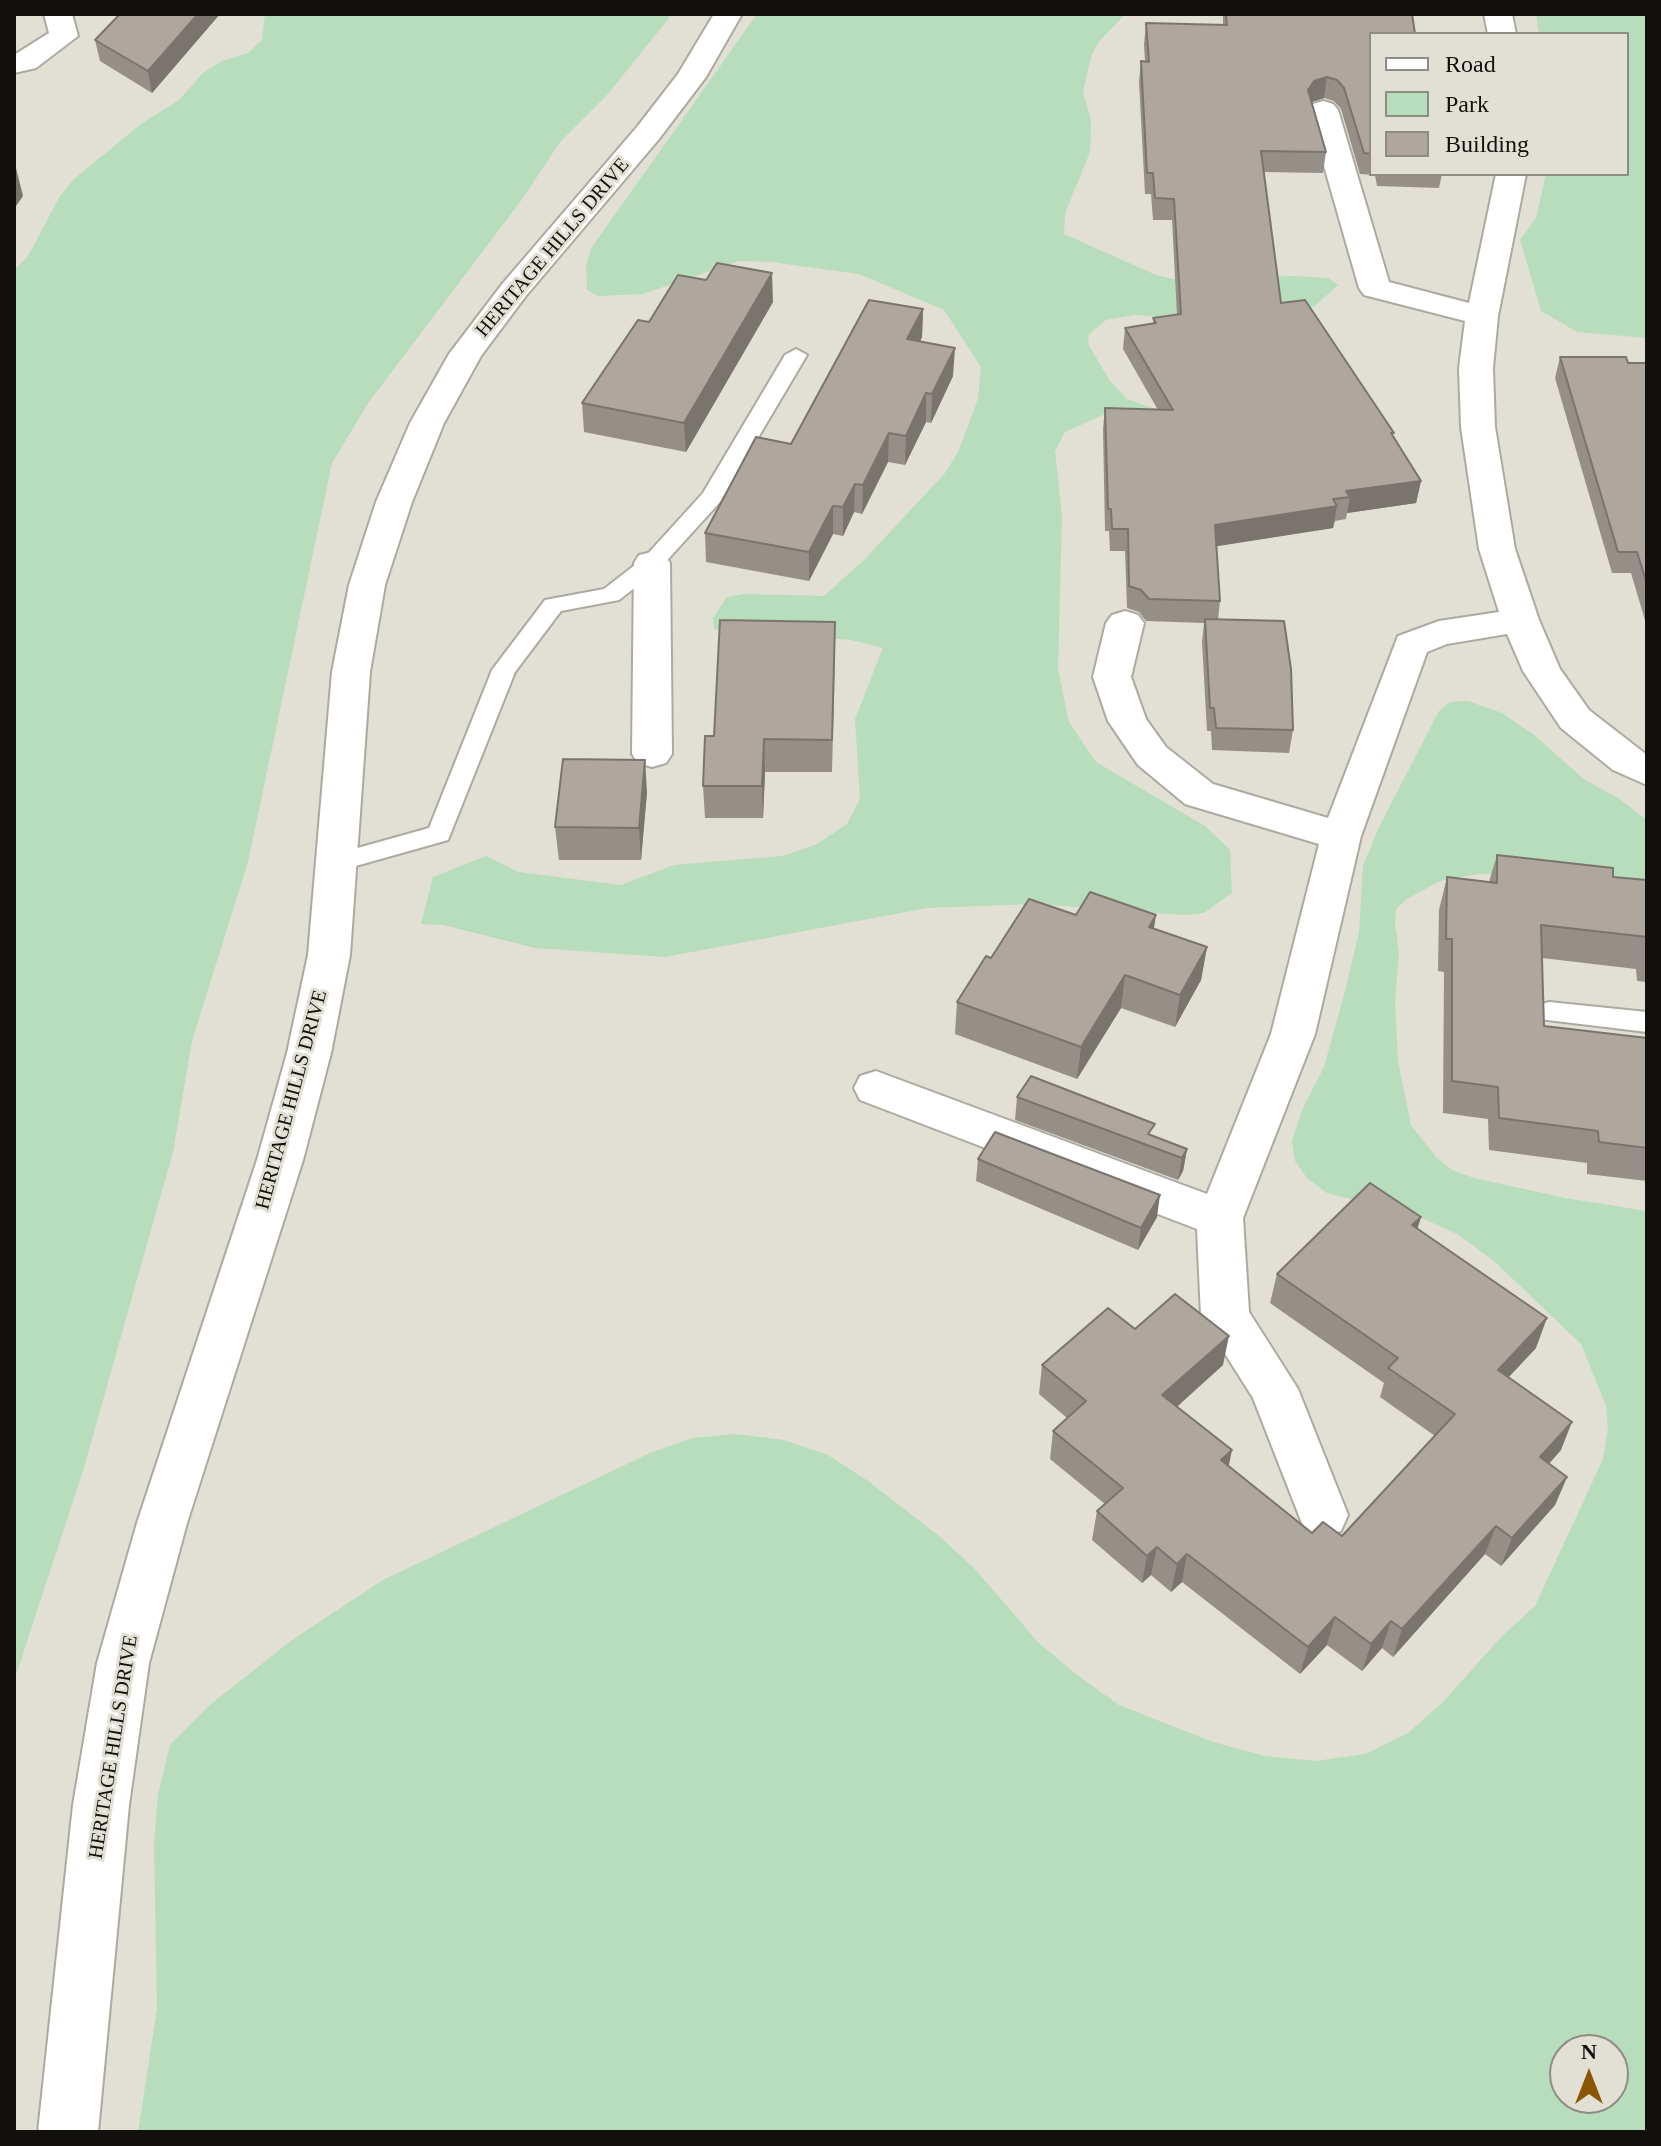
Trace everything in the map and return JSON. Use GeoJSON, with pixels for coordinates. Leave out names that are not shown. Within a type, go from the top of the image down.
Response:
{"type":"FeatureCollection","features":[{"type":"Feature","properties":{"kind":"street"},"geometry":{"type":"LineString","coordinates":[[14,64],[26,62],[64,36],[58,14]]}},
{"type":"Feature","properties":{"kind":"street","name":"HERITAGE HILLS DRIVE"},"geometry":{"type":"LineString","coordinates":[[68,2132],[101,1805],[123,1663],[162,1523],[280,1160],[309,1053],[329,955],[351,672],[367,585],[394,502],[427,423],[476,341],[514,290],[648,133],[691,77],[728,14]]}},
{"type":"Feature","properties":{"kind":"street"},"geometry":{"type":"LineString","coordinates":[[1323,110],[1375,288],[1482,316]]}},
{"type":"Feature","properties":{"kind":"street"},"geometry":{"type":"LineString","coordinates":[[1511,176],[1482,316],[1476,368],[1482,457],[1497,549],[1520,620],[1542,671],[1575,719],[1627,761],[1647,772]]}},
{"type":"Feature","properties":{"kind":"street"},"geometry":{"type":"LineString","coordinates":[[652,563],[652,754]]}},
{"type":"Feature","properties":{"kind":"street"},"geometry":{"type":"LineString","coordinates":[[1323,1515],[1274,1389],[1225,1316],[1220,1218],[1293,1034],[1341,836],[1411,645],[1439,633],[1520,620]]}},
{"type":"Feature","properties":{"kind":"street"},"geometry":{"type":"LineString","coordinates":[[1125,623],[1112,677],[1127,721],[1152,756],[1199,794],[1341,836]]}},
{"type":"Feature","properties":{"kind":"street"},"geometry":{"type":"LineString","coordinates":[[876,1088],[1220,1218]]}},
{"type":"Feature","properties":{"kind":"lane"},"geometry":{"type":"LineString","coordinates":[[338,862],[439,834],[504,670],[553,605],[611,595],[652,563],[712,497],[796,355]]}},
{"type":"Feature","properties":{"kind":"lane"},"geometry":{"type":"LineString","coordinates":[[1549,1012],[1647,1022]]}},
{"type":"Feature","properties":{"kind":"green space"},"geometry":{"type":"Polygon","coordinates":[[[265,14],[669,14],[669,18],[608,94],[560,142],[523,198],[369,402],[332,463],[248,862],[192,1041],[173,1152],[83,1471],[14,1681],[14,269],[27,258],[60,196],[75,178],[141,124],[179,100],[203,73],[222,61],[248,53],[262,40],[265,14]]]}},
{"type":"Feature","properties":{"kind":"green space"},"geometry":{"type":"Polygon","coordinates":[[[757,14],[1125,14],[1098,43],[1091,57],[1083,92],[1091,121],[1090,152],[1065,213],[1064,234],[1156,275],[1173,279],[1295,276],[1329,278],[1338,285],[1315,306],[1257,321],[1203,321],[1135,315],[1106,320],[1089,334],[1088,344],[1110,381],[1127,399],[1158,410],[1239,423],[1103,415],[1065,432],[1055,451],[1062,517],[1058,669],[1069,722],[1096,762],[1205,826],[1230,850],[1232,893],[1204,913],[1183,915],[1035,904],[927,908],[665,957],[535,948],[443,925],[421,924],[433,877],[486,856],[519,872],[621,885],[674,865],[783,856],[817,844],[847,824],[860,799],[855,719],[883,648],[851,640],[714,629],[713,618],[727,597],[743,594],[824,596],[864,560],[945,473],[958,452],[978,399],[981,367],[944,310],[859,274],[771,262],[739,261],[643,294],[598,296],[587,290],[586,265],[592,247],[757,14]]]}},
{"type":"Feature","properties":{"kind":"green space"},"geometry":{"type":"Polygon","coordinates":[[[1536,14],[1647,14],[1647,338],[1577,332],[1541,311],[1520,240],[1536,218],[1546,176],[1629,176],[1629,32],[1539,32],[1536,14]]]}},
{"type":"Feature","properties":{"kind":"green space"},"geometry":{"type":"Polygon","coordinates":[[[1468,701],[1502,713],[1534,735],[1585,780],[1618,798],[1647,820],[1647,887],[1519,873],[1478,874],[1440,881],[1407,899],[1396,909],[1399,953],[1395,1001],[1398,1061],[1411,1125],[1436,1157],[1452,1170],[1474,1178],[1565,1198],[1647,1211],[1647,2132],[138,2132],[157,2009],[154,1844],[158,1794],[170,1745],[210,1705],[292,1640],[383,1580],[650,1453],[692,1438],[736,1434],[784,1440],[828,1455],[868,1481],[939,1536],[974,1568],[1038,1642],[1119,1705],[1213,1742],[1265,1756],[1316,1761],[1365,1754],[1408,1733],[1443,1702],[1502,1636],[1535,1606],[1603,1459],[1608,1428],[1606,1406],[1581,1344],[1494,1261],[1457,1234],[1420,1217],[1327,1193],[1307,1178],[1295,1161],[1292,1141],[1302,1110],[1324,1067],[1345,991],[1359,932],[1363,866],[1379,827],[1439,711],[1450,702],[1468,701]]]}},
{"type":"Feature","properties":{"kind":"building"},"geometry":{"type":"Polygon","coordinates":[[[120,14],[198,14],[148,71],[95,40],[120,14]]]}},
{"type":"Feature","properties":{"kind":"building"},"geometry":{"type":"Polygon","coordinates":[[[1226,14],[1412,14],[1415,32],[1369,32],[1369,154],[1364,153],[1344,88],[1337,80],[1327,77],[1314,81],[1308,90],[1326,152],[1261,151],[1281,303],[1305,300],[1394,433],[1391,433],[1421,481],[1346,491],[1350,497],[1333,499],[1337,506],[1215,525],[1220,601],[1149,599],[1141,590],[1129,586],[1128,529],[1112,529],[1111,509],[1108,509],[1105,408],[1173,410],[1125,328],[1156,323],[1153,318],[1181,314],[1174,199],[1155,198],[1153,173],[1147,173],[1141,61],[1149,62],[1146,23],[1227,25],[1226,14]]]}},
{"type":"Feature","properties":{"kind":"building"},"geometry":{"type":"Polygon","coordinates":[[[717,263],[772,273],[684,423],[582,403],[638,320],[649,322],[678,275],[706,280],[717,263]]]}},
{"type":"Feature","properties":{"kind":"building"},"geometry":{"type":"Polygon","coordinates":[[[869,300],[923,309],[907,339],[955,348],[932,394],[926,393],[906,436],[889,433],[863,485],[855,484],[843,507],[833,506],[809,552],[705,533],[756,437],[791,444],[869,300]]]}},
{"type":"Feature","properties":{"kind":"building"},"geometry":{"type":"Polygon","coordinates":[[[1560,357],[1626,357],[1628,363],[1647,363],[1647,584],[1637,552],[1618,552],[1560,357]]]}},
{"type":"Feature","properties":{"kind":"building"},"geometry":{"type":"Polygon","coordinates":[[[1205,619],[1284,621],[1291,669],[1293,730],[1216,728],[1214,708],[1210,708],[1205,619]]]}},
{"type":"Feature","properties":{"kind":"building"},"geometry":{"type":"Polygon","coordinates":[[[720,620],[835,622],[832,740],[764,739],[762,786],[703,786],[705,736],[714,736],[720,620]]]}},
{"type":"Feature","properties":{"kind":"building"},"geometry":{"type":"Polygon","coordinates":[[[563,759],[645,760],[639,828],[555,827],[563,759]]]}},
{"type":"Feature","properties":{"kind":"building"},"geometry":{"type":"Polygon","coordinates":[[[1497,855],[1613,868],[1613,877],[1647,880],[1647,937],[1541,925],[1544,1026],[1647,1038],[1647,1148],[1599,1142],[1598,1131],[1499,1118],[1498,1087],[1452,1081],[1452,939],[1446,939],[1447,877],[1497,883],[1497,855]]]}},
{"type":"Feature","properties":{"kind":"building"},"geometry":{"type":"Polygon","coordinates":[[[1090,892],[1156,915],[1149,927],[1207,947],[1180,995],[1125,975],[1081,1047],[957,1002],[986,956],[991,958],[1029,899],[1076,915],[1090,892]]]}},
{"type":"Feature","properties":{"kind":"building"},"geometry":{"type":"Polygon","coordinates":[[[1031,1076],[1155,1124],[1148,1134],[1187,1149],[1182,1158],[1017,1097],[1031,1076]]]}},
{"type":"Feature","properties":{"kind":"building"},"geometry":{"type":"Polygon","coordinates":[[[995,1132],[1160,1195],[1141,1228],[978,1159],[995,1132]]]}},
{"type":"Feature","properties":{"kind":"building"},"geometry":{"type":"Polygon","coordinates":[[[1370,1183],[1421,1217],[1412,1225],[1547,1318],[1498,1370],[1572,1422],[1540,1457],[1567,1477],[1512,1538],[1496,1526],[1402,1629],[1391,1621],[1371,1644],[1335,1617],[1308,1647],[1187,1554],[1177,1564],[1157,1547],[1147,1556],[1097,1511],[1123,1488],[1053,1431],[1086,1401],[1042,1365],[1108,1308],[1135,1329],[1175,1294],[1229,1336],[1162,1395],[1232,1450],[1221,1460],[1312,1533],[1323,1522],[1342,1536],[1455,1414],[1388,1368],[1398,1358],[1277,1274],[1370,1183]]]}}]}
